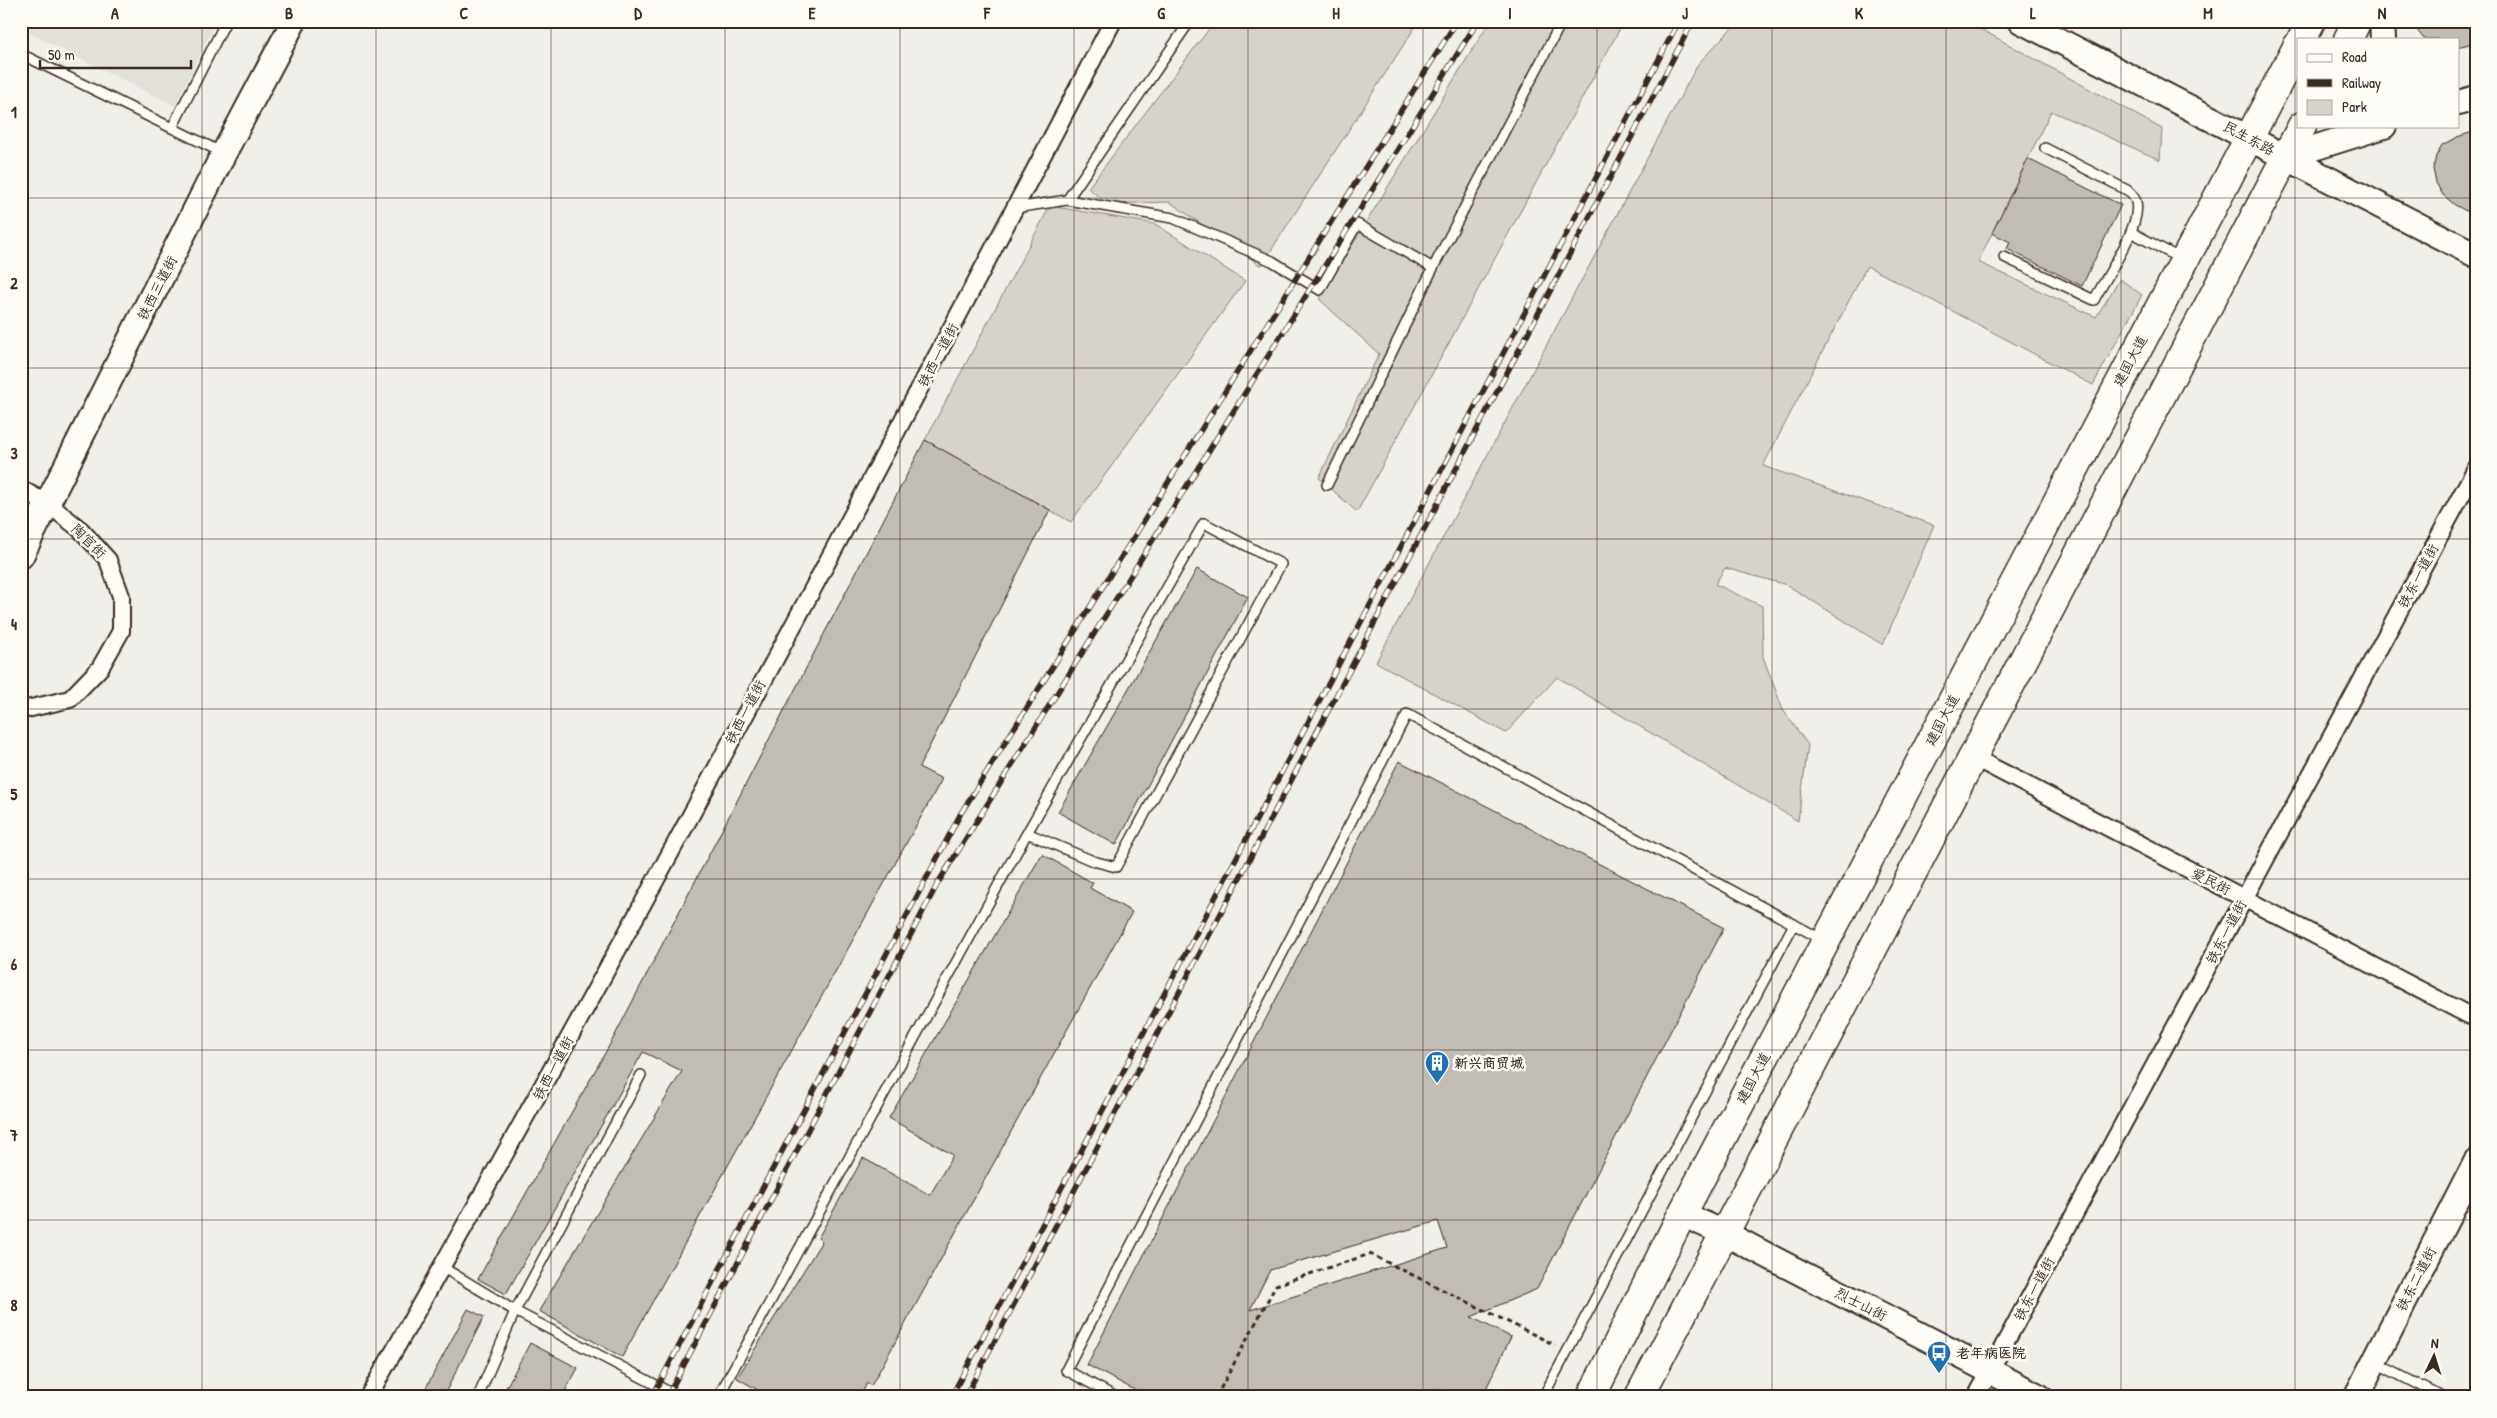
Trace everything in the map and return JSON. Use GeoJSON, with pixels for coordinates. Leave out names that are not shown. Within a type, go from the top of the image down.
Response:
{"type":"FeatureCollection","features":[{"type":"Feature","properties":{"kind":"highway"},"geometry":{"type":"LineString","coordinates":[[2302,38],[2311,21]]}},
{"type":"Feature","properties":{"kind":"highway"},"geometry":{"type":"LineString","coordinates":[[2349,38],[2358,21]]}},
{"type":"Feature","properties":{"kind":"highway","name":"建国大道"},"geometry":{"type":"LineString","coordinates":[[1591,1397],[1682,1214],[2183,260],[2250,138],[2297,47]]}},
{"type":"Feature","properties":{"kind":"highway"},"geometry":{"type":"LineString","coordinates":[[1638,1397],[2301,128]]}},
{"type":"Feature","properties":{"kind":"main road","name":"铁西三道街"},"geometry":{"type":"LineString","coordinates":[[21,556],[224,153],[294,21]]}},
{"type":"Feature","properties":{"kind":"main road","name":"民生东路"},"geometry":{"type":"LineString","coordinates":[[2021,21],[2476,256]]}},
{"type":"Feature","properties":{"kind":"main road"},"geometry":{"type":"LineString","coordinates":[[2382,21],[2382,38]]}},
{"type":"Feature","properties":{"kind":"main road"},"geometry":{"type":"LineString","coordinates":[[2460,102],[2476,98]]}},
{"type":"Feature","properties":{"kind":"main road"},"geometry":{"type":"LineString","coordinates":[[2285,157],[2378,128]]}},
{"type":"Feature","properties":{"kind":"main road","name":"铁东二道街"},"geometry":{"type":"LineString","coordinates":[[2356,1397],[2476,1162]]}},
{"type":"Feature","properties":{"kind":"main road","name":"烈士山街"},"geometry":{"type":"LineString","coordinates":[[1682,1214],[1724,1233],[2040,1397]]}},
{"type":"Feature","properties":{"kind":"street","name":"铁西一道街"},"geometry":{"type":"LineString","coordinates":[[368,1397],[507,1154],[937,358],[1113,21]]}},
{"type":"Feature","properties":{"kind":"street","name":"铁东一道街"},"geometry":{"type":"LineString","coordinates":[[1976,1397],[2476,468]]}},
{"type":"Feature","properties":{"kind":"street","name":"陶官街"},"geometry":{"type":"LineString","coordinates":[[21,489],[48,504],[81,530],[108,560],[121,596],[121,631],[100,668],[70,699],[27,709],[21,708]]}},
{"type":"Feature","properties":{"kind":"street","name":"爱民街"},"geometry":{"type":"LineString","coordinates":[[1973,757],[2476,1019]]}},
{"type":"Feature","properties":{"kind":"lane"},"geometry":{"type":"LineString","coordinates":[[172,128],[226,21]]}},
{"type":"Feature","properties":{"kind":"lane"},"geometry":{"type":"LineString","coordinates":[[1067,200],[1190,21]]}},
{"type":"Feature","properties":{"kind":"lane"},"geometry":{"type":"LineString","coordinates":[[1327,485],[1433,268],[1562,21]]}},
{"type":"Feature","properties":{"kind":"lane"},"geometry":{"type":"LineString","coordinates":[[21,54],[224,153]]}},
{"type":"Feature","properties":{"kind":"lane"},"geometry":{"type":"LineString","coordinates":[[2004,257],[2094,300],[2131,232],[2137,212],[2136,200],[2127,190],[2045,148]]}},
{"type":"Feature","properties":{"kind":"lane"},"geometry":{"type":"LineString","coordinates":[[1015,208],[1067,200],[1173,218],[1272,261],[1320,290],[1357,224],[1433,268]]}},
{"type":"Feature","properties":{"kind":"lane"},"geometry":{"type":"LineString","coordinates":[[2131,232],[2183,260]]}},
{"type":"Feature","properties":{"kind":"lane"},"geometry":{"type":"LineString","coordinates":[[718,1397],[1027,833],[1204,522],[1280,564],[1116,867],[1093,861],[1027,833]]}},
{"type":"Feature","properties":{"kind":"lane"},"geometry":{"type":"LineString","coordinates":[[1116,1397],[1066,1370],[1407,714],[1826,941]]}},
{"type":"Feature","properties":{"kind":"lane"},"geometry":{"type":"LineString","coordinates":[[1544,1397],[1794,924]]}},
{"type":"Feature","properties":{"kind":"lane"},"geometry":{"type":"LineString","coordinates":[[478,1397],[515,1311],[641,1075]]}},
{"type":"Feature","properties":{"kind":"lane"},"geometry":{"type":"LineString","coordinates":[[442,1267],[515,1311],[679,1397]]}},
{"type":"Feature","properties":{"kind":"lane"},"geometry":{"type":"LineString","coordinates":[[2374,1362],[2442,1397]]}},
{"type":"Feature","properties":{"kind":"path"},"geometry":{"type":"LineString","coordinates":[[1216,1397],[1276,1285],[1370,1254],[1568,1351]]}},
{"type":"Feature","properties":{"kind":"shaded area"},"geometry":{"type":"Polygon","coordinates":[[[21,21],[216,21],[175,106],[21,29],[21,21]]]}},
{"type":"Feature","properties":{"kind":"green space"},"geometry":{"type":"Polygon","coordinates":[[[1215,21],[1419,21],[1261,266],[1170,202],[1108,204],[1088,188],[1215,21]]]}},
{"type":"Feature","properties":{"kind":"green space"},"geometry":{"type":"Polygon","coordinates":[[[1490,21],[1624,21],[1357,512],[1319,478],[1379,354],[1319,299],[1490,21]]]}},
{"type":"Feature","properties":{"kind":"green space"},"geometry":{"type":"Polygon","coordinates":[[[1738,21],[1966,21],[2162,129],[2160,160],[2051,111],[1978,262],[2096,317],[2120,279],[2142,295],[2093,385],[1867,266],[1763,466],[1934,525],[1883,645],[1787,585],[1725,568],[1715,584],[1762,606],[1763,657],[1783,710],[1808,745],[1798,821],[1557,677],[1506,733],[1376,662],[1698,64],[1738,21]]]}},
{"type":"Feature","properties":{"kind":"green space"},"geometry":{"type":"Polygon","coordinates":[[[1050,206],[1155,224],[1245,281],[1071,522],[925,440],[1050,206]]]}},
{"type":"Feature","properties":{"kind":"building"},"geometry":{"type":"Polygon","coordinates":[[[2410,21],[2476,21],[2476,42],[2460,46],[2460,38],[2423,38],[2410,21]]]}},
{"type":"Feature","properties":{"kind":"building"},"geometry":{"type":"Polygon","coordinates":[[[2476,131],[2476,216],[2455,205],[2443,195],[2436,183],[2433,169],[2436,156],[2442,145],[2457,137],[2476,131]]]}},
{"type":"Feature","properties":{"kind":"building"},"geometry":{"type":"Polygon","coordinates":[[[2028,159],[2121,205],[2082,286],[2007,249],[2010,242],[1992,233],[2028,159]]]}},
{"type":"Feature","properties":{"kind":"building"},"geometry":{"type":"Polygon","coordinates":[[[925,440],[1050,510],[919,767],[942,779],[622,1357],[539,1311],[682,1071],[643,1052],[506,1294],[478,1279],[614,1037],[925,440]]]}},
{"type":"Feature","properties":{"kind":"building"},"geometry":{"type":"Polygon","coordinates":[[[1197,569],[1248,597],[1116,845],[1058,812],[1197,569]]]}},
{"type":"Feature","properties":{"kind":"building","name":"新兴商贸城"},"geometry":{"type":"Polygon","coordinates":[[[1399,761],[1724,928],[1537,1289],[1471,1317],[1511,1337],[1482,1397],[1451,1397],[1440,1390],[1421,1397],[1148,1397],[1087,1365],[1399,761]],[[1438,1221],[1270,1270],[1250,1310],[1447,1248],[1438,1221]]]}},
{"type":"Feature","properties":{"kind":"building"},"geometry":{"type":"Polygon","coordinates":[[[1042,854],[1093,883],[1090,888],[1132,912],[871,1386],[867,1383],[860,1397],[770,1397],[737,1378],[822,1241],[818,1238],[863,1158],[930,1195],[953,1155],[889,1118],[1042,854]]]}},
{"type":"Feature","properties":{"kind":"building"},"geometry":{"type":"Polygon","coordinates":[[[468,1309],[484,1317],[443,1397],[421,1397],[468,1309]]]}},
{"type":"Feature","properties":{"kind":"building"},"geometry":{"type":"Polygon","coordinates":[[[530,1343],[578,1368],[562,1397],[501,1397],[530,1343]]]}},
{"type":"Feature","properties":{"kind":"railway"},"geometry":{"type":"LineString","coordinates":[[652,1397],[961,813],[1457,21]]}},
{"type":"Feature","properties":{"kind":"railway"},"geometry":{"type":"LineString","coordinates":[[667,1397],[938,883],[1478,21]]}},
{"type":"Feature","properties":{"kind":"railway"},"geometry":{"type":"LineString","coordinates":[[951,1397],[1679,21]]}},
{"type":"Feature","properties":{"kind":"railway"},"geometry":{"type":"LineString","coordinates":[[965,1397],[1693,21]]}},
{"type":"Feature","properties":{"kind":"place","name":"新兴商贸城"},"geometry":{"type":"Point","coordinates":[1437,1084]}},
{"type":"Feature","properties":{"kind":"place","name":"老年病医院"},"geometry":{"type":"Point","coordinates":[1939,1374]}}]}
